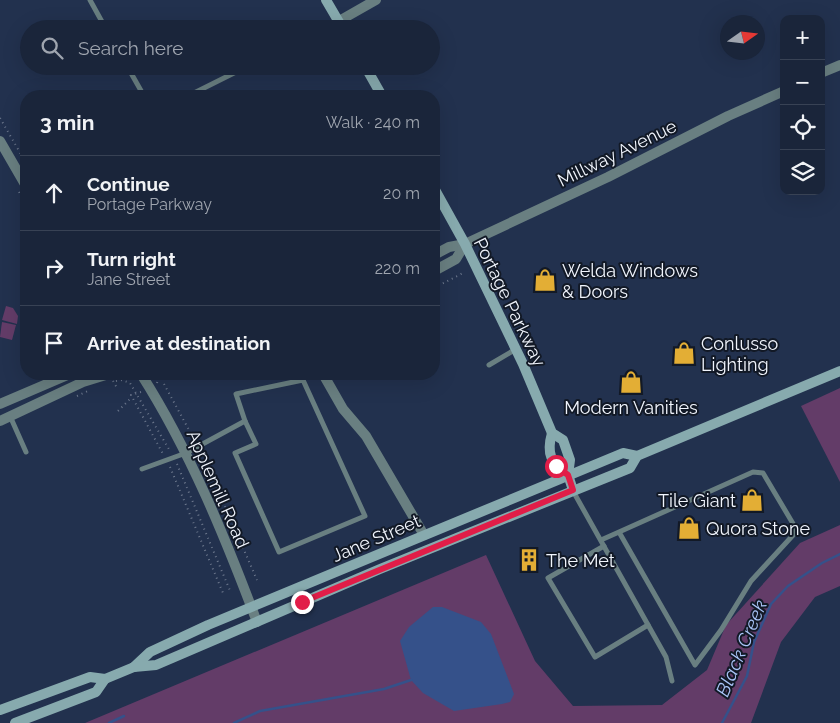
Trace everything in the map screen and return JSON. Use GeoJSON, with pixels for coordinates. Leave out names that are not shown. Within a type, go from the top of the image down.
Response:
{"type":"FeatureCollection","features":[{"type":"Feature","properties":{"kind":"main road"},"geometry":{"type":"LineString","coordinates":[[326,0],[338,20]]}},
{"type":"Feature","properties":{"kind":"main road"},"geometry":{"type":"LineString","coordinates":[[370,75],[379,90]]}},
{"type":"Feature","properties":{"kind":"main road","name":"Portage Parkway"},"geometry":{"type":"LineString","coordinates":[[440,199],[465,244],[516,349],[552,433],[563,440],[570,460],[568,475],[573,490]]}},
{"type":"Feature","properties":{"kind":"main road","name":"Jane Street"},"geometry":{"type":"LineString","coordinates":[[15,723],[96,692],[105,680],[134,668],[156,665],[389,566],[630,468],[637,456],[840,372]]}},
{"type":"Feature","properties":{"kind":"main road","name":"Portage Parkway"},"geometry":{"type":"LineString","coordinates":[[552,433],[548,446],[556,466],[568,475]]}},
{"type":"Feature","properties":{"kind":"main road","name":"Jane Street"},"geometry":{"type":"LineString","coordinates":[[134,668],[150,652],[208,625],[623,452],[637,456]]}},
{"type":"Feature","properties":{"kind":"main road","name":"Jane Street"},"geometry":{"type":"LineString","coordinates":[[0,710],[90,677],[105,680]]}},
{"type":"Feature","properties":{"kind":"street"},"geometry":{"type":"LineString","coordinates":[[348,20],[376,0]]}},
{"type":"Feature","properties":{"kind":"street"},"geometry":{"type":"LineString","coordinates":[[825,72],[840,65]]}},
{"type":"Feature","properties":{"kind":"street","name":"Millway Avenue"},"geometry":{"type":"LineString","coordinates":[[440,252],[449,247],[465,244],[608,177],[780,92]]}},
{"type":"Feature","properties":{"kind":"street"},"geometry":{"type":"LineString","coordinates":[[0,141],[20,176]]}},
{"type":"Feature","properties":{"kind":"street","name":"Millway Avenue"},"geometry":{"type":"LineString","coordinates":[[440,268],[456,259],[465,244]]}},
{"type":"Feature","properties":{"kind":"street"},"geometry":{"type":"LineString","coordinates":[[10,416],[1,402],[55,380]]}},
{"type":"Feature","properties":{"kind":"street"},"geometry":{"type":"LineString","coordinates":[[0,421],[83,382],[100,380]]}},
{"type":"Feature","properties":{"kind":"street","name":"Applemill Road"},"geometry":{"type":"LineString","coordinates":[[144,380],[186,453],[257,622]]}},
{"type":"Feature","properties":{"kind":"street"},"geometry":{"type":"LineString","coordinates":[[327,380],[344,409],[366,436],[424,535]]}},
{"type":"Feature","properties":{"kind":"lane"},"geometry":{"type":"LineString","coordinates":[[90,0],[101,20]]}},
{"type":"Feature","properties":{"kind":"lane"},"geometry":{"type":"LineString","coordinates":[[132,75],[141,90]]}},
{"type":"Feature","properties":{"kind":"lane"},"geometry":{"type":"LineString","coordinates":[[200,90],[230,75]]}},
{"type":"Feature","properties":{"kind":"lane"},"geometry":{"type":"LineString","coordinates":[[489,366],[516,349]]}},
{"type":"Feature","properties":{"kind":"lane"},"geometry":{"type":"LineString","coordinates":[[303,380],[365,516],[279,552],[235,453],[256,444],[245,421],[236,394],[303,380]]}},
{"type":"Feature","properties":{"kind":"lane"},"geometry":{"type":"LineString","coordinates":[[10,416],[26,452]]}},
{"type":"Feature","properties":{"kind":"lane"},"geometry":{"type":"LineString","coordinates":[[142,469],[186,453],[245,421]]}},
{"type":"Feature","properties":{"kind":"lane"},"geometry":{"type":"LineString","coordinates":[[618,532],[695,665],[721,630],[751,580],[795,533],[795,527],[764,473],[752,472],[618,532],[548,578],[595,657],[648,625]]}},
{"type":"Feature","properties":{"kind":"lane"},"geometry":{"type":"LineString","coordinates":[[573,490],[666,657],[672,681]]}},
{"type":"Feature","properties":{"kind":"path"},"geometry":{"type":"LineString","coordinates":[[0,118],[20,152]]}},
{"type":"Feature","properties":{"kind":"path"},"geometry":{"type":"LineString","coordinates":[[440,285],[463,272]]}},
{"type":"Feature","properties":{"kind":"path"},"geometry":{"type":"LineString","coordinates":[[122,380],[130,384],[168,448]]}},
{"type":"Feature","properties":{"kind":"path"},"geometry":{"type":"LineString","coordinates":[[164,384],[198,446],[256,580]]}},
{"type":"Feature","properties":{"kind":"path"},"geometry":{"type":"LineString","coordinates":[[76,397],[94,388]]}},
{"type":"Feature","properties":{"kind":"path"},"geometry":{"type":"LineString","coordinates":[[118,411],[131,396],[166,460],[223,593]]}},
{"type":"Feature","properties":{"kind":"path"},"geometry":{"type":"LineString","coordinates":[[179,469],[231,593]]}},
{"type":"Feature","properties":{"kind":"shaded area"},"geometry":{"type":"Polygon","coordinates":[[[6,306],[13,308],[18,316],[17,324],[2,320],[6,306]]]}},
{"type":"Feature","properties":{"kind":"shaded area"},"geometry":{"type":"Polygon","coordinates":[[[2,322],[16,325],[12,340],[0,337],[2,322]]]}},
{"type":"Feature","properties":{"kind":"shaded area"},"geometry":{"type":"Polygon","coordinates":[[[840,388],[840,482],[801,406],[840,388]]]}},
{"type":"Feature","properties":{"kind":"shaded area"},"geometry":{"type":"Polygon","coordinates":[[[840,525],[840,586],[815,597],[781,642],[751,723],[85,723],[486,555],[535,661],[573,706],[662,705],[707,670],[726,625],[800,543],[840,525]]]}},
{"type":"Feature","properties":{"kind":"water"},"geometry":{"type":"Polygon","coordinates":[[[433,607],[442,607],[481,622],[491,634],[514,694],[510,702],[454,711],[423,693],[411,680],[400,641],[409,627],[433,607]]]}},
{"type":"Feature","properties":{"kind":"waterway","name":"Black Creek"},"geometry":{"type":"LineString","coordinates":[[722,723],[747,676],[754,642],[771,604],[788,586],[822,563],[840,554]]}},
{"type":"Feature","properties":{"kind":"waterway"},"geometry":{"type":"LineString","coordinates":[[234,723],[260,711],[384,689],[411,680]]}},
{"type":"Feature","properties":{"kind":"waterway","name":"Black Creek"},"geometry":{"type":"LineString","coordinates":[[109,723],[124,716]]}},
{"type":"Feature","properties":{"kind":"place","name":"Welda Windows & Doors"},"geometry":{"type":"Point","coordinates":[545,280]}},
{"type":"Feature","properties":{"kind":"place","name":"Conlusso Lighting"},"geometry":{"type":"Point","coordinates":[684,353]}},
{"type":"Feature","properties":{"kind":"place","name":"Modern Vanities"},"geometry":{"type":"Point","coordinates":[631,382]}},
{"type":"Feature","properties":{"kind":"place","name":"Tile Giant"},"geometry":{"type":"Point","coordinates":[752,500]}},
{"type":"Feature","properties":{"kind":"place","name":"Quora Stone"},"geometry":{"type":"Point","coordinates":[689,528]}},
{"type":"Feature","properties":{"kind":"place","name":"The Met"},"geometry":{"type":"Point","coordinates":[529,560]}},
{"type":"Feature","properties":{"kind":"route"},"geometry":{"type":"LineString","coordinates":[[302,602],[573,490],[568,475],[556,466]]}}]}
